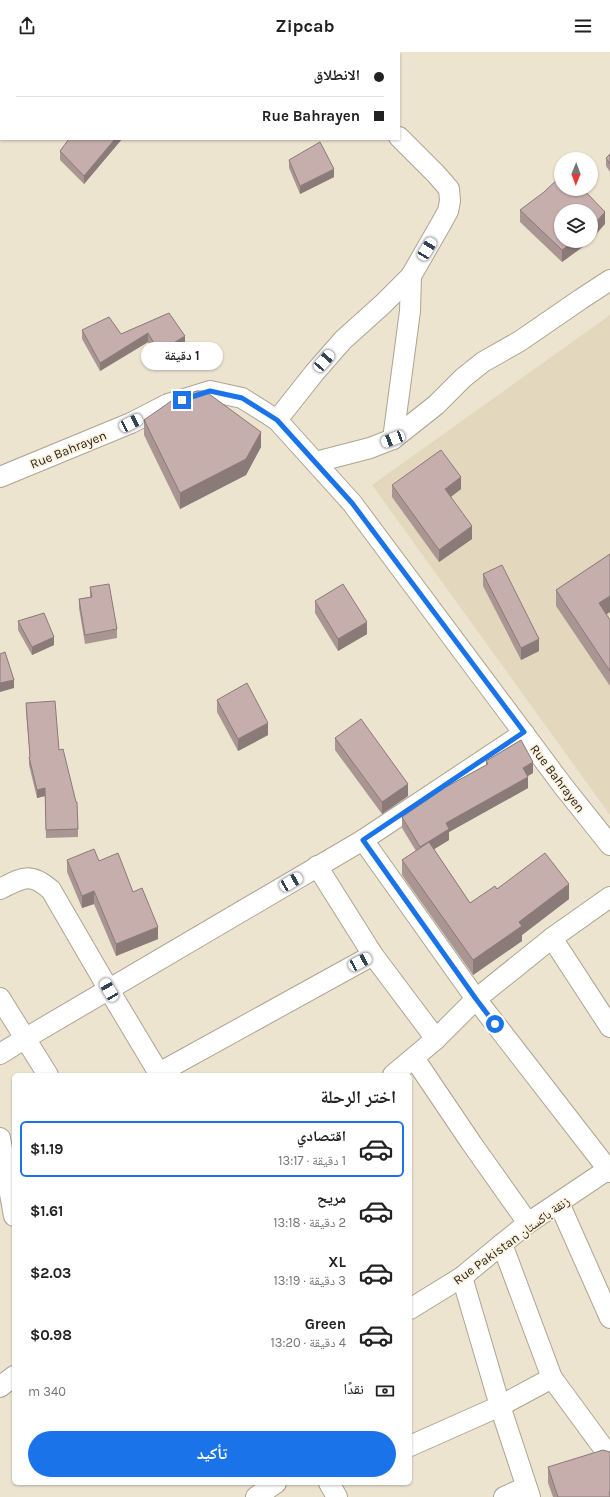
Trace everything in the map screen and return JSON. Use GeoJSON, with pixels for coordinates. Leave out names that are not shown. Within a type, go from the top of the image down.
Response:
{"type":"FeatureCollection","features":[{"type":"Feature","properties":{"kind":"street"},"geometry":{"type":"LineString","coordinates":[[277,420],[314,372],[343,340],[411,276],[448,212],[450,201],[449,189],[400,138]]}},
{"type":"Feature","properties":{"kind":"street"},"geometry":{"type":"LineString","coordinates":[[393,439],[410,310],[411,276]]}},
{"type":"Feature","properties":{"kind":"street"},"geometry":{"type":"LineString","coordinates":[[316,462],[370,448],[393,439],[436,405],[463,378],[483,362],[520,341],[610,280]]}},
{"type":"Feature","properties":{"kind":"street","name":"Rue Bahrayen"},"geometry":{"type":"LineString","coordinates":[[0,477],[131,423],[168,404],[210,391],[242,398],[277,420],[352,503],[563,786],[610,845]]}},
{"type":"Feature","properties":{"kind":"street"},"geometry":{"type":"LineString","coordinates":[[0,1054],[363,840],[524,732]]}},
{"type":"Feature","properties":{"kind":"street"},"geometry":{"type":"LineString","coordinates":[[363,840],[476,999],[610,1170]]}},
{"type":"Feature","properties":{"kind":"street"},"geometry":{"type":"LineString","coordinates":[[317,866],[373,955],[436,1039]]}},
{"type":"Feature","properties":{"kind":"street"},"geometry":{"type":"LineString","coordinates":[[0,890],[23,878],[33,878],[43,882],[51,890],[158,1073]]}},
{"type":"Feature","properties":{"kind":"street"},"geometry":{"type":"LineString","coordinates":[[395,1073],[436,1039],[476,999],[552,938],[610,897]]}},
{"type":"Feature","properties":{"kind":"street"},"geometry":{"type":"LineString","coordinates":[[552,938],[610,1027]]}},
{"type":"Feature","properties":{"kind":"street"},"geometry":{"type":"LineString","coordinates":[[161,1073],[373,955]]}},
{"type":"Feature","properties":{"kind":"street"},"geometry":{"type":"LineString","coordinates":[[0,998],[47,1073]]}},
{"type":"Feature","properties":{"kind":"street"},"geometry":{"type":"LineString","coordinates":[[414,1058],[528,1223]]}},
{"type":"Feature","properties":{"kind":"street"},"geometry":{"type":"LineString","coordinates":[[0,1138],[12,1205]]}},
{"type":"Feature","properties":{"kind":"street","name":"Rue Pakistan زنقة باكستان"},"geometry":{"type":"LineString","coordinates":[[412,1308],[462,1277],[528,1223],[610,1170]]}},
{"type":"Feature","properties":{"kind":"street"},"geometry":{"type":"LineString","coordinates":[[560,1203],[610,1318]]}},
{"type":"Feature","properties":{"kind":"street"},"geometry":{"type":"LineString","coordinates":[[502,1244],[552,1378],[610,1457]]}},
{"type":"Feature","properties":{"kind":"street"},"geometry":{"type":"LineString","coordinates":[[462,1277],[500,1406],[528,1492],[504,1497]]}},
{"type":"Feature","properties":{"kind":"street"},"geometry":{"type":"LineString","coordinates":[[0,1387],[12,1378]]}},
{"type":"Feature","properties":{"kind":"street"},"geometry":{"type":"LineString","coordinates":[[412,1445],[500,1406],[552,1378]]}},
{"type":"Feature","properties":{"kind":"street"},"geometry":{"type":"LineString","coordinates":[[256,1497],[273,1485]]}},
{"type":"Feature","properties":{"kind":"shaded area"},"geometry":{"type":"Polygon","coordinates":[[[610,315],[610,815],[372,485],[610,315]]]}},
{"type":"Feature","properties":{"kind":"building"},"geometry":{"type":"Polygon","coordinates":[[[68,140],[114,140],[84,176],[60,151],[68,140]]]}},
{"type":"Feature","properties":{"kind":"building"},"geometry":{"type":"Polygon","coordinates":[[[320,142],[334,169],[300,186],[289,160],[320,142]]]}},
{"type":"Feature","properties":{"kind":"building"},"geometry":{"type":"Polygon","coordinates":[[[610,154],[610,164],[606,158],[610,154]]]}},
{"type":"Feature","properties":{"kind":"building"},"geometry":{"type":"Polygon","coordinates":[[[554,183],[554,196],[590,196],[597,204],[554,204],[554,242],[520,210],[554,183]]]}},
{"type":"Feature","properties":{"kind":"building"},"geometry":{"type":"Polygon","coordinates":[[[598,205],[605,212],[598,220],[598,205]]]}},
{"type":"Feature","properties":{"kind":"building"},"geometry":{"type":"Polygon","coordinates":[[[169,313],[185,336],[159,352],[148,333],[100,363],[82,330],[109,317],[121,334],[169,313]]]}},
{"type":"Feature","properties":{"kind":"building"},"geometry":{"type":"Polygon","coordinates":[[[197,391],[205,391],[261,432],[246,459],[180,493],[144,420],[177,397],[197,391]]]}},
{"type":"Feature","properties":{"kind":"building"},"geometry":{"type":"Polygon","coordinates":[[[441,450],[461,477],[445,489],[472,526],[439,550],[392,485],[441,450]]]}},
{"type":"Feature","properties":{"kind":"building"},"geometry":{"type":"Polygon","coordinates":[[[610,554],[610,596],[599,603],[610,620],[610,671],[556,590],[610,554]]]}},
{"type":"Feature","properties":{"kind":"building"},"geometry":{"type":"Polygon","coordinates":[[[502,565],[539,639],[521,648],[483,574],[502,565]]]}},
{"type":"Feature","properties":{"kind":"building"},"geometry":{"type":"Polygon","coordinates":[[[109,584],[117,629],[85,635],[79,599],[92,597],[90,587],[109,584]]]}},
{"type":"Feature","properties":{"kind":"building"},"geometry":{"type":"Polygon","coordinates":[[[343,584],[367,622],[338,639],[315,601],[343,584]]]}},
{"type":"Feature","properties":{"kind":"building"},"geometry":{"type":"Polygon","coordinates":[[[44,613],[54,637],[32,647],[18,621],[44,613]]]}},
{"type":"Feature","properties":{"kind":"building"},"geometry":{"type":"Polygon","coordinates":[[[5,652],[14,680],[0,683],[0,654],[5,652]]]}},
{"type":"Feature","properties":{"kind":"building"},"geometry":{"type":"Polygon","coordinates":[[[247,683],[268,723],[238,739],[217,700],[247,683]]]}},
{"type":"Feature","properties":{"kind":"building"},"geometry":{"type":"Polygon","coordinates":[[[55,701],[59,750],[63,749],[77,802],[78,829],[46,830],[45,788],[37,790],[29,757],[26,703],[55,701]]]}},
{"type":"Feature","properties":{"kind":"building"},"geometry":{"type":"Polygon","coordinates":[[[361,719],[408,784],[382,802],[335,738],[361,719]]]}},
{"type":"Feature","properties":{"kind":"building"},"geometry":{"type":"Polygon","coordinates":[[[521,740],[533,762],[523,768],[528,777],[446,823],[449,829],[420,847],[402,817],[446,787],[488,764],[486,761],[521,740]]]}},
{"type":"Feature","properties":{"kind":"building"},"geometry":{"type":"Polygon","coordinates":[[[429,842],[470,903],[495,886],[497,889],[545,853],[569,884],[519,922],[522,926],[473,960],[402,860],[429,842]]]}},
{"type":"Feature","properties":{"kind":"building"},"geometry":{"type":"Polygon","coordinates":[[[94,849],[99,861],[118,853],[133,892],[142,888],[158,927],[116,944],[94,891],[82,896],[67,860],[94,849]]]}},
{"type":"Feature","properties":{"kind":"building"},"geometry":{"type":"Polygon","coordinates":[[[603,1450],[610,1452],[610,1497],[558,1497],[548,1467],[603,1450]]]}},
{"type":"Feature","properties":{"kind":"route"},"geometry":{"type":"LineString","coordinates":[[182,400],[210,391],[242,398],[277,420],[352,503],[524,732],[363,840],[495,1024]]}}]}
